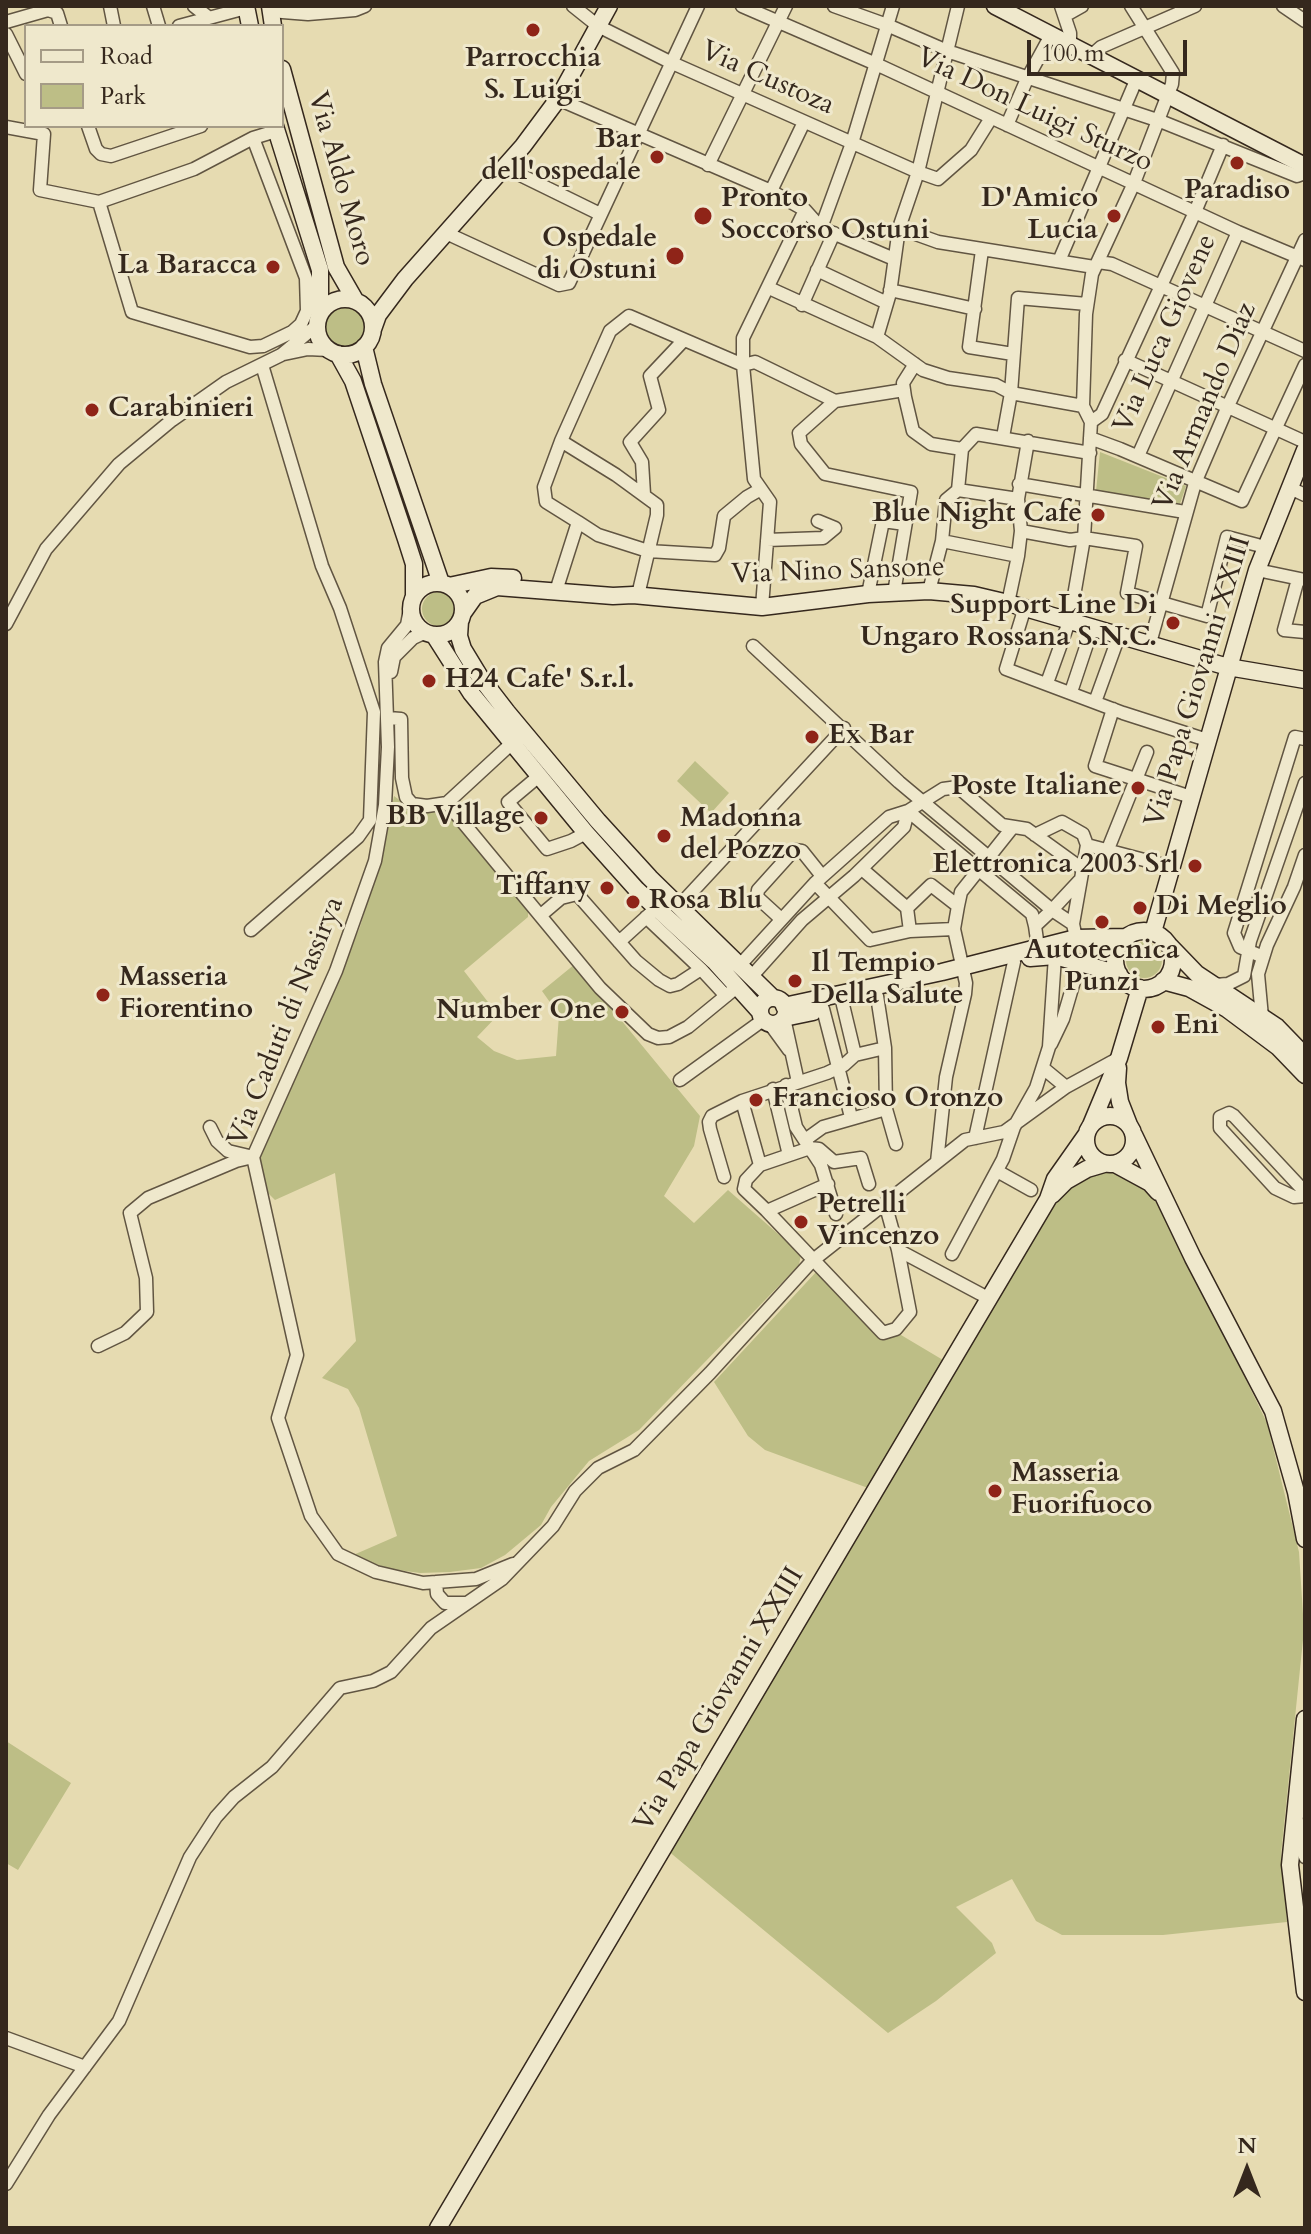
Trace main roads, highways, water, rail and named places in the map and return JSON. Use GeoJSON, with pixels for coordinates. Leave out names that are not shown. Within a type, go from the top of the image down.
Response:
{"type":"FeatureCollection","features":[{"type":"Feature","properties":{"kind":"main road"},"geometry":{"type":"LineString","coordinates":[[333,352],[356,353],[364,347],[378,315],[405,279],[504,167],[558,99],[609,6]]}},
{"type":"Feature","properties":{"kind":"main road"},"geometry":{"type":"LineString","coordinates":[[995,6],[1305,166]]}},
{"type":"Feature","properties":{"kind":"main road","name":"Via Aldo Moro"},"geometry":{"type":"LineString","coordinates":[[284,77],[336,267],[356,300]]}},
{"type":"Feature","properties":{"kind":"main road","name":"Via Aldo Moro"},"geometry":{"type":"LineString","coordinates":[[276,128],[320,270],[318,319]]}},
{"type":"Feature","properties":{"kind":"main road"},"geometry":{"type":"LineString","coordinates":[[405,279],[384,292],[356,300],[339,298],[331,301],[318,319],[321,343],[333,352],[353,381],[414,564],[413,621],[430,634],[511,744],[637,890],[651,913],[739,981],[772,1013],[823,1009],[877,996],[1038,947],[1074,931],[1126,937],[1143,931],[1153,932],[1197,974],[1277,1027],[1305,1056]]}},
{"type":"Feature","properties":{"kind":"main road"},"geometry":{"type":"LineString","coordinates":[[356,300],[370,312],[373,329]]}},
{"type":"Feature","properties":{"kind":"main road"},"geometry":{"type":"LineString","coordinates":[[364,347],[373,384],[445,584],[460,597],[459,636],[463,649],[480,677],[598,821],[679,906],[739,981]]}},
{"type":"Feature","properties":{"kind":"main road","name":"Via Papa Giovanni XXIII"},"geometry":{"type":"LineString","coordinates":[[1153,932],[1257,570],[1265,547],[1297,491],[1305,450]]}},
{"type":"Feature","properties":{"kind":"main road","name":"Via Nino Sansone"},"geometry":{"type":"LineString","coordinates":[[445,584],[491,577],[557,587]]}},
{"type":"Feature","properties":{"kind":"main road"},"geometry":{"type":"LineString","coordinates":[[413,599],[426,585],[445,584]]}},
{"type":"Feature","properties":{"kind":"main road","name":"Via Nino Sansone"},"geometry":{"type":"LineString","coordinates":[[461,617],[475,596],[497,587],[614,588],[635,595],[762,607],[868,594],[929,591],[974,595],[1017,605],[1228,667],[1305,680]]}},
{"type":"Feature","properties":{"kind":"main road"},"geometry":{"type":"LineString","coordinates":[[430,634],[449,632],[461,617]]}},
{"type":"Feature","properties":{"kind":"main road"},"geometry":{"type":"LineString","coordinates":[[1119,974],[1115,958],[1126,937]]}},
{"type":"Feature","properties":{"kind":"main road"},"geometry":{"type":"LineString","coordinates":[[772,1013],[963,971],[1055,956],[1119,974],[1131,986],[1156,986],[1173,965],[1170,946]]}},
{"type":"Feature","properties":{"kind":"main road"},"geometry":{"type":"LineString","coordinates":[[1163,981],[1189,988],[1227,1009],[1278,1047],[1305,1075]]}},
{"type":"Feature","properties":{"kind":"main road","name":"Via Papa Giovanni XXIII"},"geometry":{"type":"LineString","coordinates":[[438,2228],[1048,1199],[1055,1179],[1089,1130],[1119,1058],[1140,988]]}},
{"type":"Feature","properties":{"kind":"main road","name":"Via Papa Giovanni XXIII"},"geometry":{"type":"LineString","coordinates":[[1119,1058],[1117,1083],[1120,1102],[1132,1130],[1273,1411],[1301,1492],[1305,1539]]}},
{"type":"Feature","properties":{"kind":"main road"},"geometry":{"type":"LineString","coordinates":[[1110,1164],[1129,1156],[1135,1142],[1132,1130],[1117,1117],[1110,1116],[1103,1117],[1089,1130],[1086,1143],[1091,1156],[1150,1183],[1164,1199]]}},
{"type":"Feature","properties":{"kind":"main road","name":"Via Papa Giovanni XXIII"},"geometry":{"type":"LineString","coordinates":[[1048,1199],[1066,1181],[1087,1169],[1110,1164]]}},
{"type":"Feature","properties":{"kind":"main road"},"geometry":{"type":"LineString","coordinates":[[1305,1719],[1290,1865],[1305,1992]]}},
{"type":"Feature","properties":{"kind":"place","name":"Parrocchia S. Luigi"},"geometry":{"type":"Point","coordinates":[533,30]}},
{"type":"Feature","properties":{"kind":"place","name":"Bar dell'ospedale"},"geometry":{"type":"Point","coordinates":[657,157]}},
{"type":"Feature","properties":{"kind":"place","name":"Paradiso"},"geometry":{"type":"Point","coordinates":[1237,163]}},
{"type":"Feature","properties":{"kind":"place","name":"Pronto Soccorso Ostuni"},"geometry":{"type":"Point","coordinates":[703,216]}},
{"type":"Feature","properties":{"kind":"place","name":"D'Amico Lucia"},"geometry":{"type":"Point","coordinates":[1114,216]}},
{"type":"Feature","properties":{"kind":"place","name":"Ospedale di Ostuni"},"geometry":{"type":"Point","coordinates":[675,256]}},
{"type":"Feature","properties":{"kind":"place","name":"La Baracca"},"geometry":{"type":"Point","coordinates":[273,267]}},
{"type":"Feature","properties":{"kind":"place","name":"Carabinieri"},"geometry":{"type":"Point","coordinates":[92,410]}},
{"type":"Feature","properties":{"kind":"place","name":"Blue Night Cafe"},"geometry":{"type":"Point","coordinates":[1098,515]}},
{"type":"Feature","properties":{"kind":"place","name":"Support Line Di Ungaro Rossana S.N.C."},"geometry":{"type":"Point","coordinates":[1173,623]}},
{"type":"Feature","properties":{"kind":"place","name":"H24 Cafe' S.r.l."},"geometry":{"type":"Point","coordinates":[429,681]}},
{"type":"Feature","properties":{"kind":"place","name":"Ex Bar"},"geometry":{"type":"Point","coordinates":[812,737]}},
{"type":"Feature","properties":{"kind":"place","name":"Poste Italiane"},"geometry":{"type":"Point","coordinates":[1138,788]}},
{"type":"Feature","properties":{"kind":"place","name":"BB Village"},"geometry":{"type":"Point","coordinates":[541,818]}},
{"type":"Feature","properties":{"kind":"place","name":"Madonna del Pozzo"},"geometry":{"type":"Point","coordinates":[664,836]}},
{"type":"Feature","properties":{"kind":"place","name":"Elettronica 2003 Srl"},"geometry":{"type":"Point","coordinates":[1195,866]}},
{"type":"Feature","properties":{"kind":"place","name":"Tiffany"},"geometry":{"type":"Point","coordinates":[607,888]}},
{"type":"Feature","properties":{"kind":"place","name":"Rosa Blu"},"geometry":{"type":"Point","coordinates":[633,902]}},
{"type":"Feature","properties":{"kind":"place","name":"Di Meglio"},"geometry":{"type":"Point","coordinates":[1140,908]}},
{"type":"Feature","properties":{"kind":"place","name":"Autotecnica Punzi"},"geometry":{"type":"Point","coordinates":[1102,922]}},
{"type":"Feature","properties":{"kind":"place","name":"Il Tempio Della Salute"},"geometry":{"type":"Point","coordinates":[795,981]}},
{"type":"Feature","properties":{"kind":"place","name":"Masseria Fiorentino"},"geometry":{"type":"Point","coordinates":[103,995]}},
{"type":"Feature","properties":{"kind":"place","name":"Number One"},"geometry":{"type":"Point","coordinates":[622,1012]}},
{"type":"Feature","properties":{"kind":"place","name":"Eni"},"geometry":{"type":"Point","coordinates":[1158,1027]}},
{"type":"Feature","properties":{"kind":"place","name":"Francioso Oronzo"},"geometry":{"type":"Point","coordinates":[756,1100]}},
{"type":"Feature","properties":{"kind":"place","name":"Petrelli Vincenzo"},"geometry":{"type":"Point","coordinates":[801,1222]}},
{"type":"Feature","properties":{"kind":"place","name":"Masseria Fuorifuoco"},"geometry":{"type":"Point","coordinates":[995,1491]}}]}
